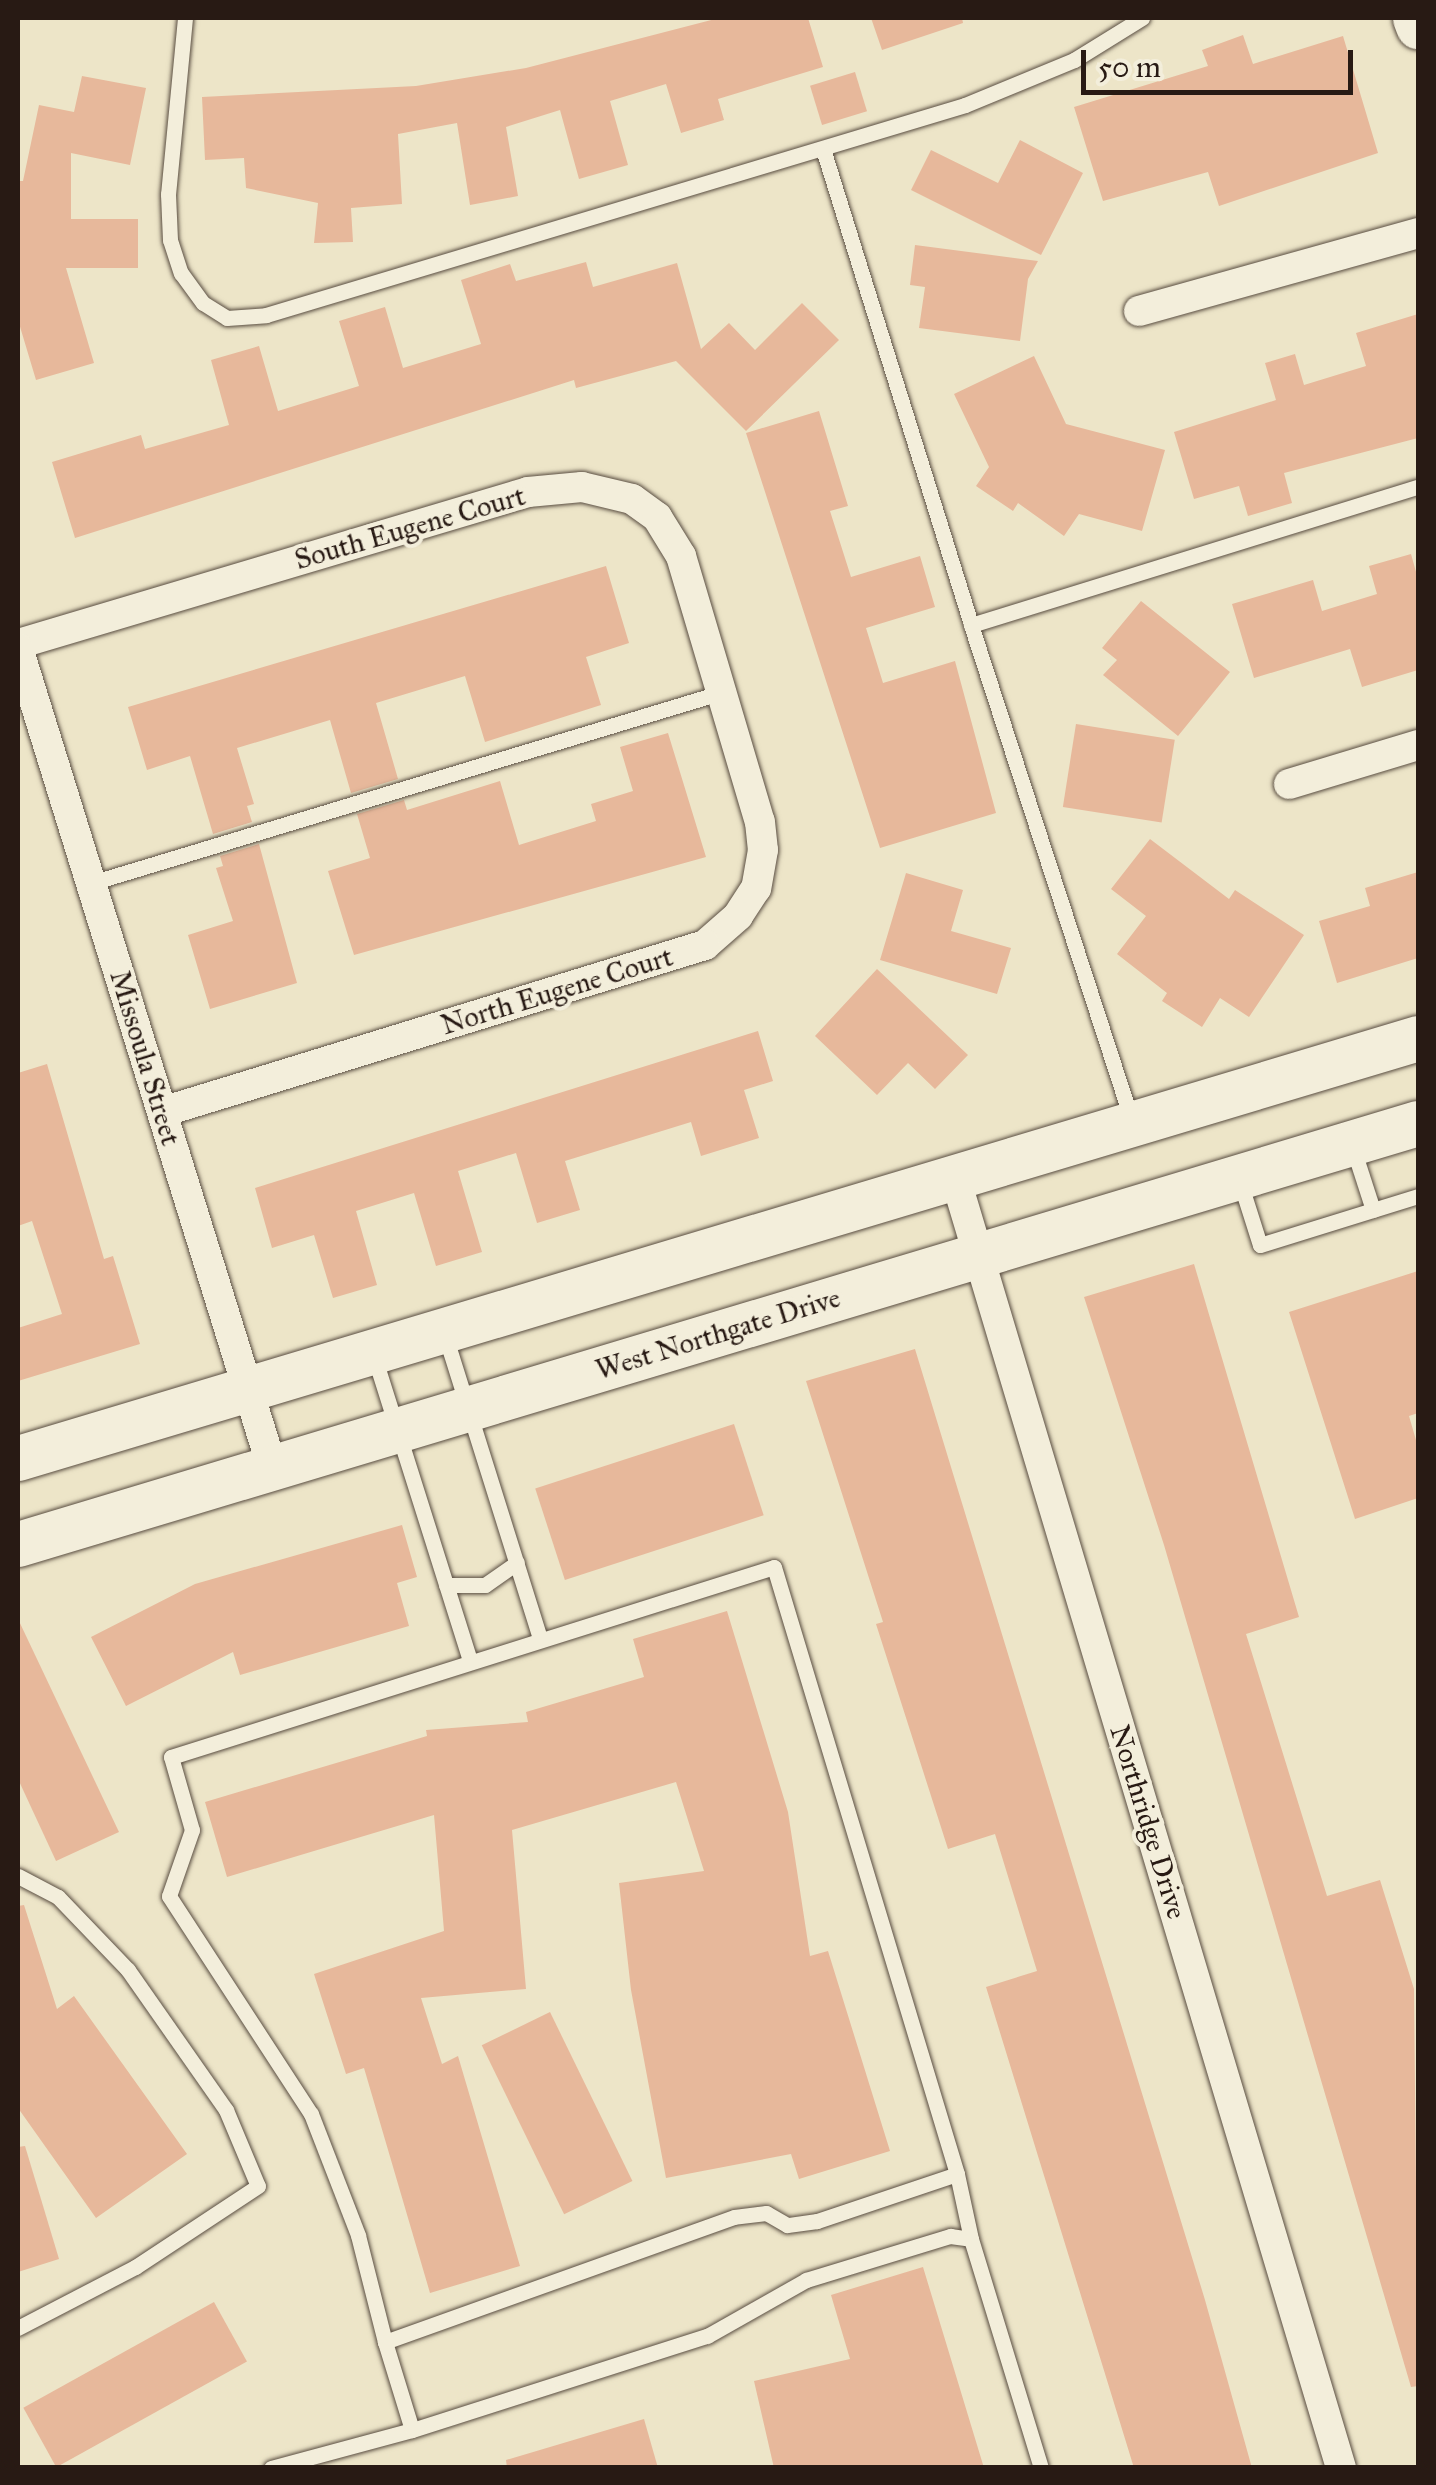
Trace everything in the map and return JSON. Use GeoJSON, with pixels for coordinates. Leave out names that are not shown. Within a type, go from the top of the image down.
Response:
{"type":"FeatureCollection","features":[{"type":"Feature","properties":{"kind":"main road"},"geometry":{"type":"LineString","coordinates":[[1414,18],[1418,26]]}},
{"type":"Feature","properties":{"kind":"main road"},"geometry":{"type":"LineString","coordinates":[[18,1458],[1418,1038]]}},
{"type":"Feature","properties":{"kind":"main road","name":"West Northgate Drive"},"geometry":{"type":"LineString","coordinates":[[18,1544],[1418,1122]]}},
{"type":"Feature","properties":{"kind":"street"},"geometry":{"type":"LineString","coordinates":[[1139,311],[1418,233]]}},
{"type":"Feature","properties":{"kind":"street","name":"South Eugene Court"},"geometry":{"type":"LineString","coordinates":[[18,646],[528,492],[582,487],[632,499],[657,517],[681,556],[726,702]]}},
{"type":"Feature","properties":{"kind":"street","name":"Missoula Street"},"geometry":{"type":"LineString","coordinates":[[18,646],[272,1467]]}},
{"type":"Feature","properties":{"kind":"street","name":"North Eugene Court"},"geometry":{"type":"LineString","coordinates":[[162,1112],[705,945],[756,888],[764,850],[726,702]]}},
{"type":"Feature","properties":{"kind":"street"},"geometry":{"type":"LineString","coordinates":[[1290,784],[1418,745]]}},
{"type":"Feature","properties":{"kind":"street","name":"Northridge Drive"},"geometry":{"type":"LineString","coordinates":[[955,1177],[1341,2468]]}},
{"type":"Feature","properties":{"kind":"lane"},"geometry":{"type":"LineString","coordinates":[[185,18],[168,194],[170,240],[181,273],[203,303],[227,318],[266,315],[983,98],[1074,60],[1142,18]]}},
{"type":"Feature","properties":{"kind":"lane"},"geometry":{"type":"LineString","coordinates":[[823,149],[971,625],[1133,1124]]}},
{"type":"Feature","properties":{"kind":"lane"},"geometry":{"type":"LineString","coordinates":[[971,625],[1418,487]]}},
{"type":"Feature","properties":{"kind":"lane"},"geometry":{"type":"LineString","coordinates":[[91,882],[726,702]]}},
{"type":"Feature","properties":{"kind":"lane"},"geometry":{"type":"LineString","coordinates":[[1351,1143],[1374,1210]]}},
{"type":"Feature","properties":{"kind":"lane"},"geometry":{"type":"LineString","coordinates":[[1238,1178],[1260,1245],[1418,1196]]}},
{"type":"Feature","properties":{"kind":"lane"},"geometry":{"type":"LineString","coordinates":[[444,1331],[540,1638]]}},
{"type":"Feature","properties":{"kind":"lane"},"geometry":{"type":"LineString","coordinates":[[373,1352],[470,1661]]}},
{"type":"Feature","properties":{"kind":"lane"},"geometry":{"type":"LineString","coordinates":[[446,1585],[485,1585],[517,1563]]}},
{"type":"Feature","properties":{"kind":"lane"},"geometry":{"type":"LineString","coordinates":[[412,2430],[358,2235],[311,2114],[169,1896],[192,1830],[170,1757],[774,1567],[1041,2468]]}},
{"type":"Feature","properties":{"kind":"lane"},"geometry":{"type":"LineString","coordinates":[[18,1876],[58,1897],[128,1970],[226,2110],[258,2186],[135,2268],[18,2328]]}},
{"type":"Feature","properties":{"kind":"lane"},"geometry":{"type":"LineString","coordinates":[[385,2342],[734,2216],[766,2213],[787,2225],[817,2221],[957,2174]]}},
{"type":"Feature","properties":{"kind":"lane"},"geometry":{"type":"LineString","coordinates":[[270,2468],[412,2430],[707,2336],[806,2280],[911,2244],[971,2239]]}},
{"type":"Feature","properties":{"kind":"building"},"geometry":{"type":"Polygon","coordinates":[[[719,18],[808,18],[823,67],[718,99],[724,120],[681,133],[666,84],[610,101],[628,165],[579,179],[560,110],[506,127],[518,196],[470,205],[457,123],[398,134],[402,204],[351,208],[353,242],[314,243],[318,203],[246,188],[244,158],[205,160],[202,97],[416,86],[526,68],[719,18]]]}},
{"type":"Feature","properties":{"kind":"building"},"geometry":{"type":"Polygon","coordinates":[[[871,18],[962,18],[963,23],[882,50],[871,18]]]}},
{"type":"Feature","properties":{"kind":"building"},"geometry":{"type":"Polygon","coordinates":[[[1243,35],[1253,64],[1343,36],[1378,153],[1219,206],[1208,172],[1103,201],[1074,107],[1208,66],[1202,50],[1243,35]]]}},
{"type":"Feature","properties":{"kind":"building"},"geometry":{"type":"Polygon","coordinates":[[[855,72],[867,111],[822,125],[810,86],[855,72]]]}},
{"type":"Feature","properties":{"kind":"building"},"geometry":{"type":"Polygon","coordinates":[[[82,76],[146,88],[130,165],[71,153],[71,219],[138,219],[138,268],[66,268],[94,363],[36,380],[18,320],[18,181],[23,181],[39,105],[74,112],[82,76]]]}},
{"type":"Feature","properties":{"kind":"building"},"geometry":{"type":"Polygon","coordinates":[[[1020,140],[1083,173],[1041,255],[911,190],[931,150],[998,183],[1020,140]]]}},
{"type":"Feature","properties":{"kind":"building"},"geometry":{"type":"Polygon","coordinates":[[[915,245],[1038,261],[1028,279],[1020,341],[919,328],[925,287],[910,285],[915,245]]]}},
{"type":"Feature","properties":{"kind":"building"},"geometry":{"type":"Polygon","coordinates":[[[586,262],[593,287],[677,263],[701,349],[729,323],[755,350],[802,303],[839,340],[746,431],[676,361],[576,388],[574,380],[75,538],[52,462],[141,435],[145,449],[229,425],[211,360],[259,346],[278,411],[359,386],[339,321],[385,307],[403,368],[481,344],[461,280],[510,264],[516,281],[586,262]]]}},
{"type":"Feature","properties":{"kind":"building"},"geometry":{"type":"Polygon","coordinates":[[[1418,314],[1418,438],[1284,473],[1292,503],[1248,516],[1239,486],[1194,499],[1174,432],[1276,400],[1265,363],[1295,354],[1304,385],[1366,366],[1356,333],[1418,314]]]}},
{"type":"Feature","properties":{"kind":"building"},"geometry":{"type":"Polygon","coordinates":[[[1034,356],[1066,424],[1165,450],[1142,531],[1079,514],[1064,536],[1018,503],[1013,511],[976,486],[989,467],[954,394],[1034,356]]]}},
{"type":"Feature","properties":{"kind":"building"},"geometry":{"type":"Polygon","coordinates":[[[819,411],[848,506],[830,511],[851,577],[920,556],[935,607],[866,628],[883,683],[955,661],[996,813],[880,848],[746,433],[819,411]]]}},
{"type":"Feature","properties":{"kind":"building"},"geometry":{"type":"Polygon","coordinates":[[[1411,554],[1418,579],[1418,670],[1362,687],[1350,649],[1254,678],[1232,604],[1313,580],[1322,611],[1377,594],[1369,566],[1411,554]]]}},
{"type":"Feature","properties":{"kind":"building"},"geometry":{"type":"Polygon","coordinates":[[[606,566],[629,643],[586,657],[601,705],[485,742],[465,676],[376,703],[398,779],[351,793],[330,720],[237,748],[254,804],[247,806],[252,822],[213,834],[190,756],[147,770],[128,707],[606,566]]]}},
{"type":"Feature","properties":{"kind":"building"},"geometry":{"type":"Polygon","coordinates":[[[1141,601],[1230,672],[1178,736],[1103,675],[1117,660],[1102,648],[1141,601]]]}},
{"type":"Feature","properties":{"kind":"building"},"geometry":{"type":"Polygon","coordinates":[[[1076,724],[1175,740],[1162,823],[1063,807],[1076,724]]]}},
{"type":"Feature","properties":{"kind":"building"},"geometry":{"type":"Polygon","coordinates":[[[668,733],[706,857],[354,955],[328,871],[370,858],[357,814],[404,800],[407,810],[500,781],[519,845],[596,821],[591,804],[633,791],[620,747],[668,733]]]}},
{"type":"Feature","properties":{"kind":"building"},"geometry":{"type":"Polygon","coordinates":[[[1150,839],[1229,899],[1235,890],[1304,935],[1249,1017],[1220,998],[1202,1027],[1162,1001],[1167,993],[1117,954],[1146,916],[1111,889],[1150,839]]]}},
{"type":"Feature","properties":{"kind":"building"},"geometry":{"type":"Polygon","coordinates":[[[259,844],[297,983],[210,1009],[188,935],[233,921],[216,868],[223,866],[220,856],[259,844]]]}},
{"type":"Feature","properties":{"kind":"building"},"geometry":{"type":"Polygon","coordinates":[[[1418,872],[1418,958],[1337,983],[1319,921],[1370,906],[1365,888],[1418,872]]]}},
{"type":"Feature","properties":{"kind":"building"},"geometry":{"type":"Polygon","coordinates":[[[906,873],[963,890],[951,931],[1011,948],[997,994],[880,960],[906,873]]]}},
{"type":"Feature","properties":{"kind":"building"},"geometry":{"type":"Polygon","coordinates":[[[877,969],[968,1055],[935,1089],[908,1063],[877,1095],[815,1036],[877,969]]]}},
{"type":"Feature","properties":{"kind":"building"},"geometry":{"type":"Polygon","coordinates":[[[758,1031],[773,1081],[744,1090],[759,1138],[701,1156],[691,1122],[565,1161],[580,1210],[537,1223],[516,1153],[458,1171],[482,1252],[436,1266],[414,1193],[356,1211],[377,1285],[333,1298],[314,1235],[272,1248],[255,1188],[758,1031]]]}},
{"type":"Feature","properties":{"kind":"building"},"geometry":{"type":"Polygon","coordinates":[[[47,1064],[104,1259],[113,1256],[140,1344],[18,1381],[18,1328],[62,1314],[32,1221],[18,1226],[18,1073],[47,1064]]]}},
{"type":"Feature","properties":{"kind":"building"},"geometry":{"type":"Polygon","coordinates":[[[1194,1264],[1299,1617],[1246,1634],[1327,1896],[1380,1880],[1414,1989],[1418,2386],[1411,2387],[1164,1545],[1084,1297],[1194,1264]]]}},
{"type":"Feature","properties":{"kind":"building"},"geometry":{"type":"Polygon","coordinates":[[[1418,1271],[1418,1413],[1409,1416],[1418,1447],[1418,1498],[1355,1519],[1289,1312],[1418,1271]]]}},
{"type":"Feature","properties":{"kind":"building"},"geometry":{"type":"Polygon","coordinates":[[[915,1349],[1205,2300],[1252,2468],[1134,2468],[986,1987],[1037,1971],[995,1834],[948,1849],[876,1624],[883,1622],[806,1381],[915,1349]]]}},
{"type":"Feature","properties":{"kind":"building"},"geometry":{"type":"Polygon","coordinates":[[[734,1424],[764,1515],[565,1580],[535,1489],[734,1424]]]}},
{"type":"Feature","properties":{"kind":"building"},"geometry":{"type":"Polygon","coordinates":[[[402,1525],[417,1577],[397,1583],[409,1626],[240,1675],[233,1652],[126,1706],[91,1637],[195,1584],[402,1525]]]}},
{"type":"Feature","properties":{"kind":"building"},"geometry":{"type":"Polygon","coordinates":[[[727,1611],[788,1812],[810,1956],[828,1951],[890,2151],[799,2179],[791,2154],[666,2178],[631,1990],[619,1883],[704,1871],[676,1782],[512,1830],[526,1989],[421,1998],[442,2064],[458,2056],[520,2266],[430,2293],[364,2068],[346,2074],[314,1974],[444,1931],[434,1815],[227,1877],[205,1802],[427,1736],[426,1730],[528,1722],[526,1712],[644,1677],[633,1639],[727,1611]]]}},
{"type":"Feature","properties":{"kind":"building"},"geometry":{"type":"Polygon","coordinates":[[[18,1619],[119,1832],[56,1861],[18,1779],[18,1619]]]}},
{"type":"Feature","properties":{"kind":"building"},"geometry":{"type":"Polygon","coordinates":[[[24,1905],[57,2009],[74,1996],[187,2154],[96,2218],[18,2108],[18,1906],[24,1905]]]}},
{"type":"Feature","properties":{"kind":"building"},"geometry":{"type":"Polygon","coordinates":[[[550,2012],[632,2181],[564,2214],[482,2045],[550,2012]]]}},
{"type":"Feature","properties":{"kind":"building"},"geometry":{"type":"Polygon","coordinates":[[[25,2146],[59,2259],[18,2272],[18,2147],[25,2146]]]}},
{"type":"Feature","properties":{"kind":"building"},"geometry":{"type":"Polygon","coordinates":[[[923,2267],[984,2468],[774,2468],[754,2381],[850,2359],[831,2295],[923,2267]]]}},
{"type":"Feature","properties":{"kind":"building"},"geometry":{"type":"Polygon","coordinates":[[[214,2302],[247,2361],[56,2467],[23,2408],[214,2302]]]}},
{"type":"Feature","properties":{"kind":"building"},"geometry":{"type":"Polygon","coordinates":[[[644,2419],[658,2468],[507,2468],[506,2460],[644,2419]]]}}]}
